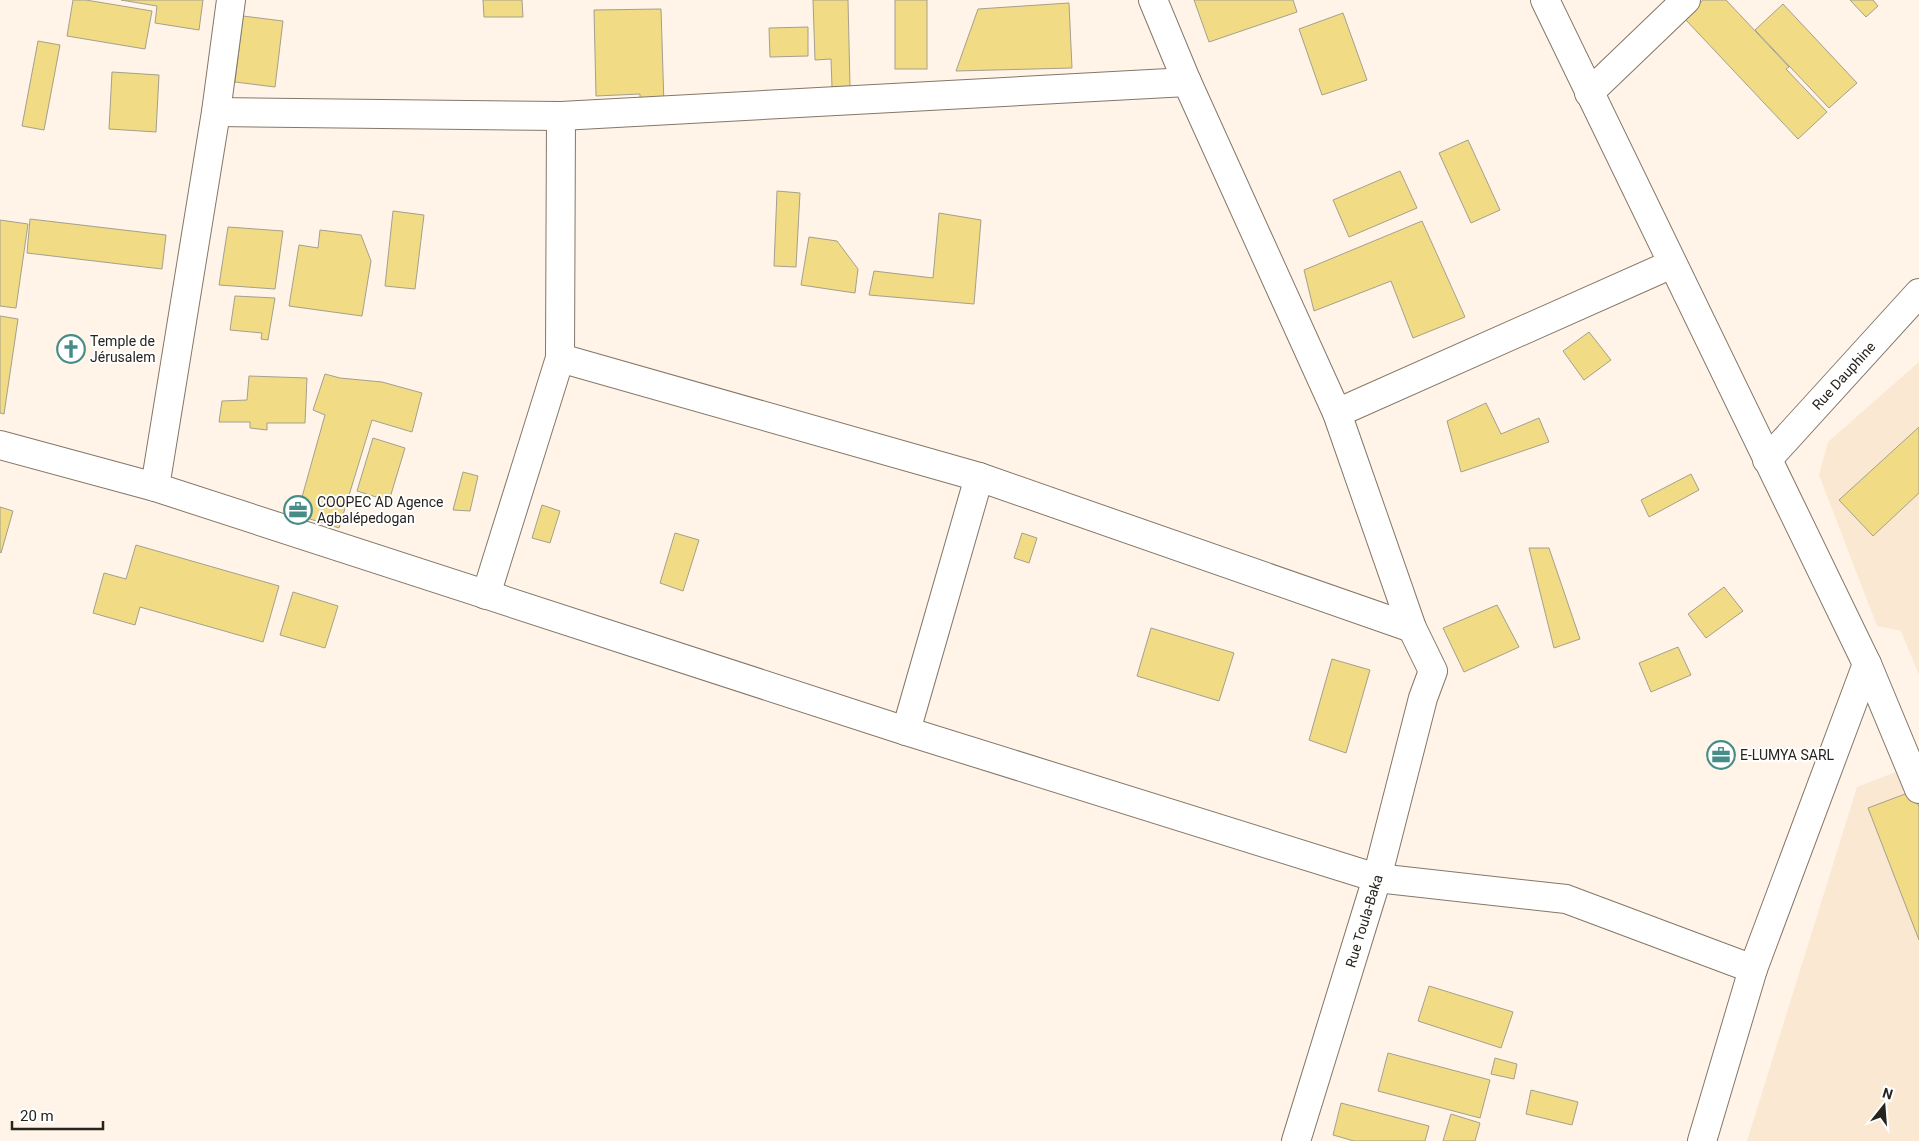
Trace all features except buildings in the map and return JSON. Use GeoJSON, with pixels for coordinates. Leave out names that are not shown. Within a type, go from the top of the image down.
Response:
{"type":"FeatureCollection","features":[{"type":"Feature","properties":{"kind":"street"},"geometry":{"type":"LineString","coordinates":[[155,487],[216,112],[231,0]]}},
{"type":"Feature","properties":{"kind":"street","name":"Rue Toula-Baka"},"geometry":{"type":"LineString","coordinates":[[1153,0],[1187,82],[1337,413],[1412,628],[1433,671],[1423,698],[1377,878],[1296,1141]]}},
{"type":"Feature","properties":{"kind":"street"},"geometry":{"type":"LineString","coordinates":[[1545,0],[1867,664],[1919,788]]}},
{"type":"Feature","properties":{"kind":"street"},"geometry":{"type":"LineString","coordinates":[[1589,93],[1686,0]]}},
{"type":"Feature","properties":{"kind":"street"},"geometry":{"type":"LineString","coordinates":[[216,112],[561,116],[1187,82]]}},
{"type":"Feature","properties":{"kind":"street"},"geometry":{"type":"LineString","coordinates":[[486,595],[560,358],[561,116]]}},
{"type":"Feature","properties":{"kind":"street"},"geometry":{"type":"LineString","coordinates":[[1337,413],[1672,264]]}},
{"type":"Feature","properties":{"kind":"street","name":"Rue Dauphine"},"geometry":{"type":"LineString","coordinates":[[1767,460],[1919,293]]}},
{"type":"Feature","properties":{"kind":"street"},"geometry":{"type":"LineString","coordinates":[[560,358],[980,477],[1412,628]]}},
{"type":"Feature","properties":{"kind":"street"},"geometry":{"type":"LineString","coordinates":[[0,445],[155,487],[906,731],[1377,878],[1566,899],[1753,969]]}},
{"type":"Feature","properties":{"kind":"street"},"geometry":{"type":"LineString","coordinates":[[906,731],[980,477]]}},
{"type":"Feature","properties":{"kind":"street"},"geometry":{"type":"LineString","coordinates":[[1702,1141],[1753,969],[1867,664]]}},
{"type":"Feature","properties":{"kind":"shaded area"},"geometry":{"type":"Polygon","coordinates":[[[1919,362],[1919,675],[1901,631],[1877,626],[1819,475],[1828,442],[1919,362]]]}},
{"type":"Feature","properties":{"kind":"shaded area"},"geometry":{"type":"Polygon","coordinates":[[[1919,763],[1919,1141],[1747,1141],[1857,787],[1919,763]]]}},
{"type":"Feature","properties":{"kind":"place","name":"Temple de Jérusalem"},"geometry":{"type":"Point","coordinates":[71,349]}},
{"type":"Feature","properties":{"kind":"place","name":"COOPEC AD Agence Agbalépedogan"},"geometry":{"type":"Point","coordinates":[298,510]}},
{"type":"Feature","properties":{"kind":"place","name":"E-LUMYA SARL"},"geometry":{"type":"Point","coordinates":[1721,755]}}]}
